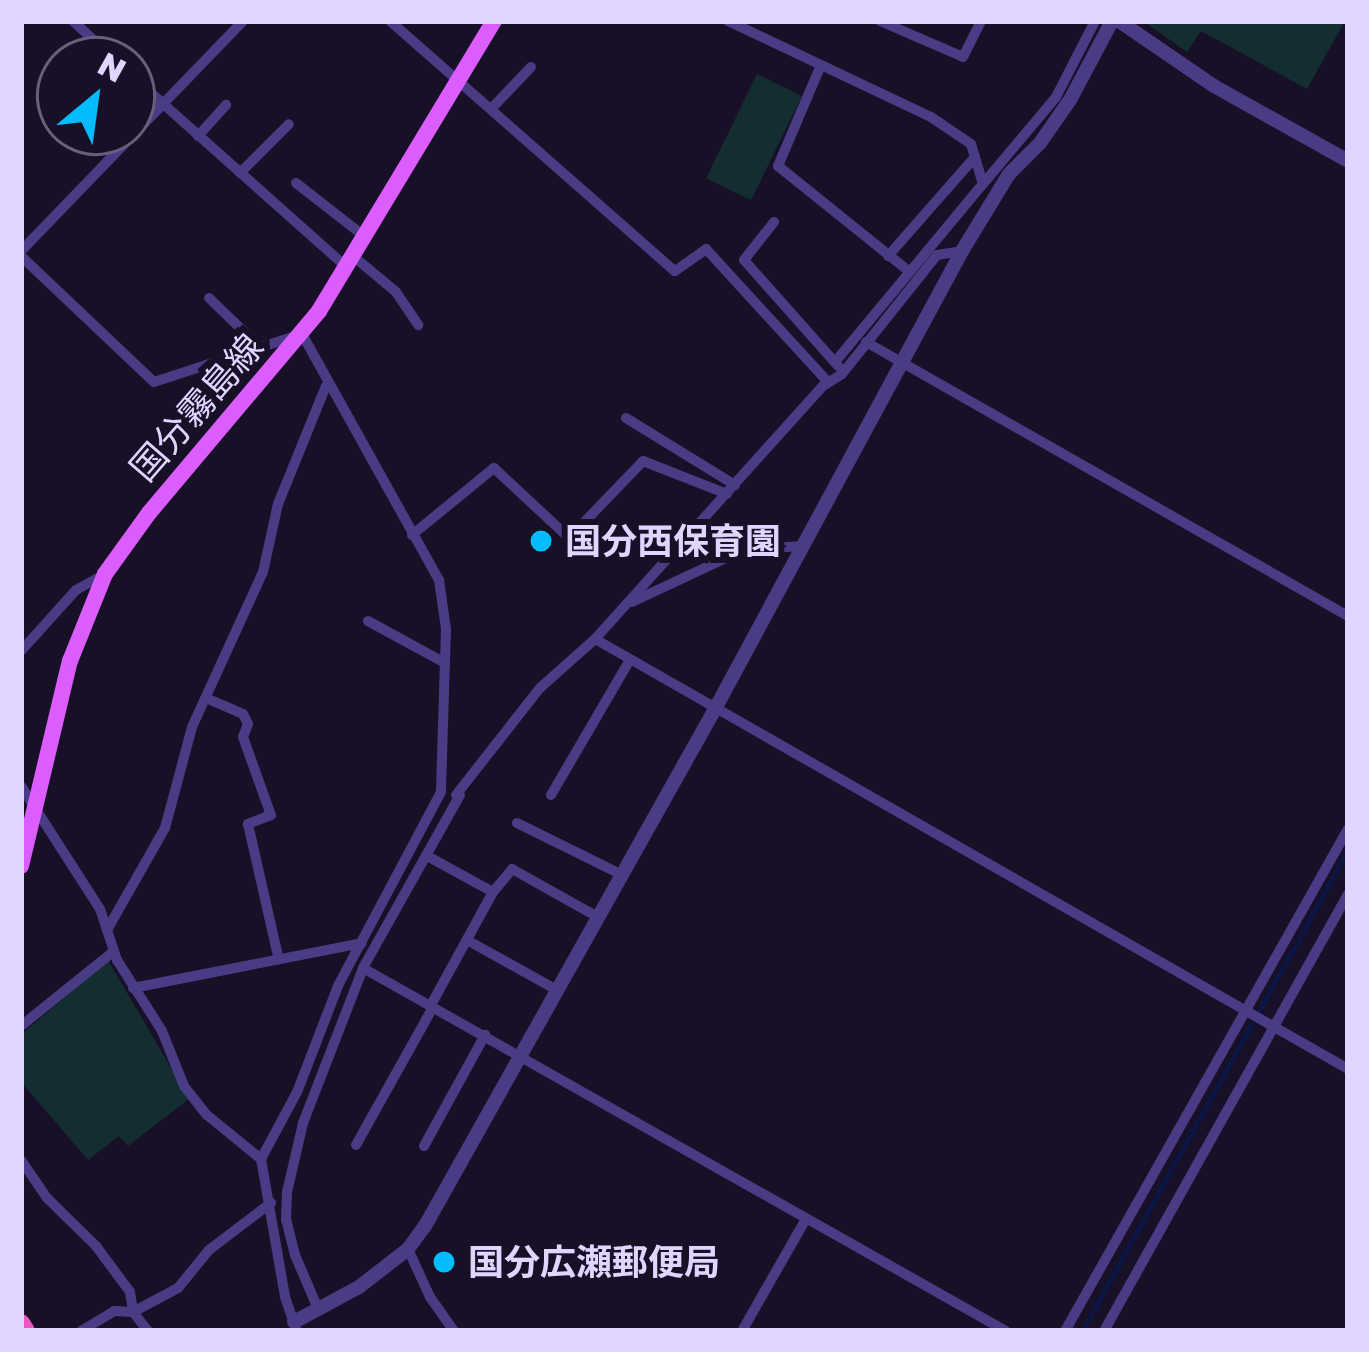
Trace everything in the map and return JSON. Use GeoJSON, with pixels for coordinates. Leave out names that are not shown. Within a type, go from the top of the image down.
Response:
{"type":"FeatureCollection","features":[{"type":"Feature","properties":{"kind":"highway"},"geometry":{"type":"LineString","coordinates":[[21,1323],[26,1331]]}},
{"type":"Feature","properties":{"kind":"main road","name":"国分霧島線"},"geometry":{"type":"LineString","coordinates":[[21,866],[74,646],[105,574],[149,513],[302,334],[494,21]]}},
{"type":"Feature","properties":{"kind":"street"},"geometry":{"type":"LineString","coordinates":[[243,21],[21,253],[154,382],[302,334],[326,386],[439,580],[446,663],[441,792],[362,943],[261,1159]]}},
{"type":"Feature","properties":{"kind":"street"},"geometry":{"type":"LineString","coordinates":[[390,21],[675,271],[706,249],[828,382]]}},
{"type":"Feature","properties":{"kind":"street"},"geometry":{"type":"LineString","coordinates":[[728,21],[931,117],[970,144],[983,184]]}},
{"type":"Feature","properties":{"kind":"street"},"geometry":{"type":"LineString","coordinates":[[762,37],[770,21]]}},
{"type":"Feature","properties":{"kind":"street"},"geometry":{"type":"LineString","coordinates":[[880,21],[963,57],[981,21]]}},
{"type":"Feature","properties":{"kind":"street"},"geometry":{"type":"LineString","coordinates":[[21,785],[100,909],[114,951],[162,1030],[194,1101],[261,1159],[290,1328],[408,1250],[715,709],[1006,170],[1056,97],[1095,21]]}},
{"type":"Feature","properties":{"kind":"street"},"geometry":{"type":"LineString","coordinates":[[320,1312],[295,1255],[286,1220],[287,1192],[303,1123],[363,968],[460,795],[540,688],[595,639],[828,382],[842,374],[983,184],[1040,143],[1115,21],[1214,86],[1348,161]]}},
{"type":"Feature","properties":{"kind":"street"},"geometry":{"type":"LineString","coordinates":[[820,65],[778,166],[910,272]]}},
{"type":"Feature","properties":{"kind":"street"},"geometry":{"type":"LineString","coordinates":[[491,109],[531,68]]}},
{"type":"Feature","properties":{"kind":"street"},"geometry":{"type":"LineString","coordinates":[[156,98],[349,261],[396,292],[418,325]]}},
{"type":"Feature","properties":{"kind":"street"},"geometry":{"type":"LineString","coordinates":[[198,136],[226,105]]}},
{"type":"Feature","properties":{"kind":"street"},"geometry":{"type":"LineString","coordinates":[[240,173],[289,124]]}},
{"type":"Feature","properties":{"kind":"street"},"geometry":{"type":"LineString","coordinates":[[888,256],[975,157]]}},
{"type":"Feature","properties":{"kind":"street"},"geometry":{"type":"LineString","coordinates":[[296,183],[364,236]]}},
{"type":"Feature","properties":{"kind":"street"},"geometry":{"type":"LineString","coordinates":[[774,222],[744,260],[842,374]]}},
{"type":"Feature","properties":{"kind":"street"},"geometry":{"type":"LineString","coordinates":[[835,362],[933,251],[962,250]]}},
{"type":"Feature","properties":{"kind":"street"},"geometry":{"type":"LineString","coordinates":[[209,298],[262,350]]}},
{"type":"Feature","properties":{"kind":"street"},"geometry":{"type":"LineString","coordinates":[[866,342],[1348,616]]}},
{"type":"Feature","properties":{"kind":"street"},"geometry":{"type":"LineString","coordinates":[[107,930],[165,828],[192,728],[263,572],[278,504],[326,386]]}},
{"type":"Feature","properties":{"kind":"street"},"geometry":{"type":"LineString","coordinates":[[626,418],[731,489]]}},
{"type":"Feature","properties":{"kind":"street"},"geometry":{"type":"LineString","coordinates":[[412,535],[494,468],[569,538],[643,461],[731,489]]}},
{"type":"Feature","properties":{"kind":"street"},"geometry":{"type":"LineString","coordinates":[[616,613],[646,593],[742,550],[802,546]]}},
{"type":"Feature","properties":{"kind":"street"},"geometry":{"type":"LineString","coordinates":[[21,651],[76,590],[105,574]]}},
{"type":"Feature","properties":{"kind":"street"},"geometry":{"type":"LineString","coordinates":[[368,621],[446,663]]}},
{"type":"Feature","properties":{"kind":"street"},"geometry":{"type":"LineString","coordinates":[[595,639],[1348,1069]]}},
{"type":"Feature","properties":{"kind":"street"},"geometry":{"type":"LineString","coordinates":[[551,795],[631,660]]}},
{"type":"Feature","properties":{"kind":"street"},"geometry":{"type":"LineString","coordinates":[[206,698],[243,714],[248,724],[243,737],[271,815],[248,824],[279,959]]}},
{"type":"Feature","properties":{"kind":"street"},"geometry":{"type":"LineString","coordinates":[[441,792],[460,795]]}},
{"type":"Feature","properties":{"kind":"street"},"geometry":{"type":"LineString","coordinates":[[517,823],[622,874]]}},
{"type":"Feature","properties":{"kind":"street"},"geometry":{"type":"LineString","coordinates":[[1065,1331],[1249,1013],[1348,829]]}},
{"type":"Feature","properties":{"kind":"street"},"geometry":{"type":"LineString","coordinates":[[429,857],[493,892]]}},
{"type":"Feature","properties":{"kind":"street"},"geometry":{"type":"LineString","coordinates":[[356,1145],[493,892],[512,869],[598,917]]}},
{"type":"Feature","properties":{"kind":"street"},"geometry":{"type":"LineString","coordinates":[[1104,1331],[1348,894]]}},
{"type":"Feature","properties":{"kind":"street"},"geometry":{"type":"LineString","coordinates":[[467,940],[557,990]]}},
{"type":"Feature","properties":{"kind":"street"},"geometry":{"type":"LineString","coordinates":[[133,988],[362,943]]}},
{"type":"Feature","properties":{"kind":"street"},"geometry":{"type":"LineString","coordinates":[[21,1026],[114,951]]}},
{"type":"Feature","properties":{"kind":"street"},"geometry":{"type":"LineString","coordinates":[[363,968],[1006,1331]]}},
{"type":"Feature","properties":{"kind":"street"},"geometry":{"type":"LineString","coordinates":[[424,1146],[484,1035]]}},
{"type":"Feature","properties":{"kind":"street"},"geometry":{"type":"LineString","coordinates":[[21,1160],[47,1198],[96,1246],[130,1292],[133,1312],[148,1331]]}},
{"type":"Feature","properties":{"kind":"street"},"geometry":{"type":"LineString","coordinates":[[81,1331],[114,1311],[133,1312],[178,1288],[208,1250],[272,1203]]}},
{"type":"Feature","properties":{"kind":"street"},"geometry":{"type":"LineString","coordinates":[[742,1331],[806,1219]]}},
{"type":"Feature","properties":{"kind":"street"},"geometry":{"type":"LineString","coordinates":[[408,1250],[430,1297],[454,1331]]}},
{"type":"Feature","properties":{"kind":"green space"},"geometry":{"type":"Polygon","coordinates":[[[1143,21],[1345,21],[1307,89],[1201,31],[1187,52],[1143,21]]]}},
{"type":"Feature","properties":{"kind":"green space"},"geometry":{"type":"Polygon","coordinates":[[[757,74],[802,96],[751,200],[706,178],[757,74]]]}},
{"type":"Feature","properties":{"kind":"green space"},"geometry":{"type":"Polygon","coordinates":[[[108,960],[189,1099],[128,1146],[119,1136],[88,1160],[21,1082],[21,1035],[108,960]]]}},
{"type":"Feature","properties":{"kind":"waterway"},"geometry":{"type":"LineString","coordinates":[[1082,1331],[1348,850]]}},
{"type":"Feature","properties":{"kind":"place","name":"国分西保育園"},"geometry":{"type":"Point","coordinates":[541,541]}},
{"type":"Feature","properties":{"kind":"place","name":"国分広瀬郵便局"},"geometry":{"type":"Point","coordinates":[444,1262]}}]}
